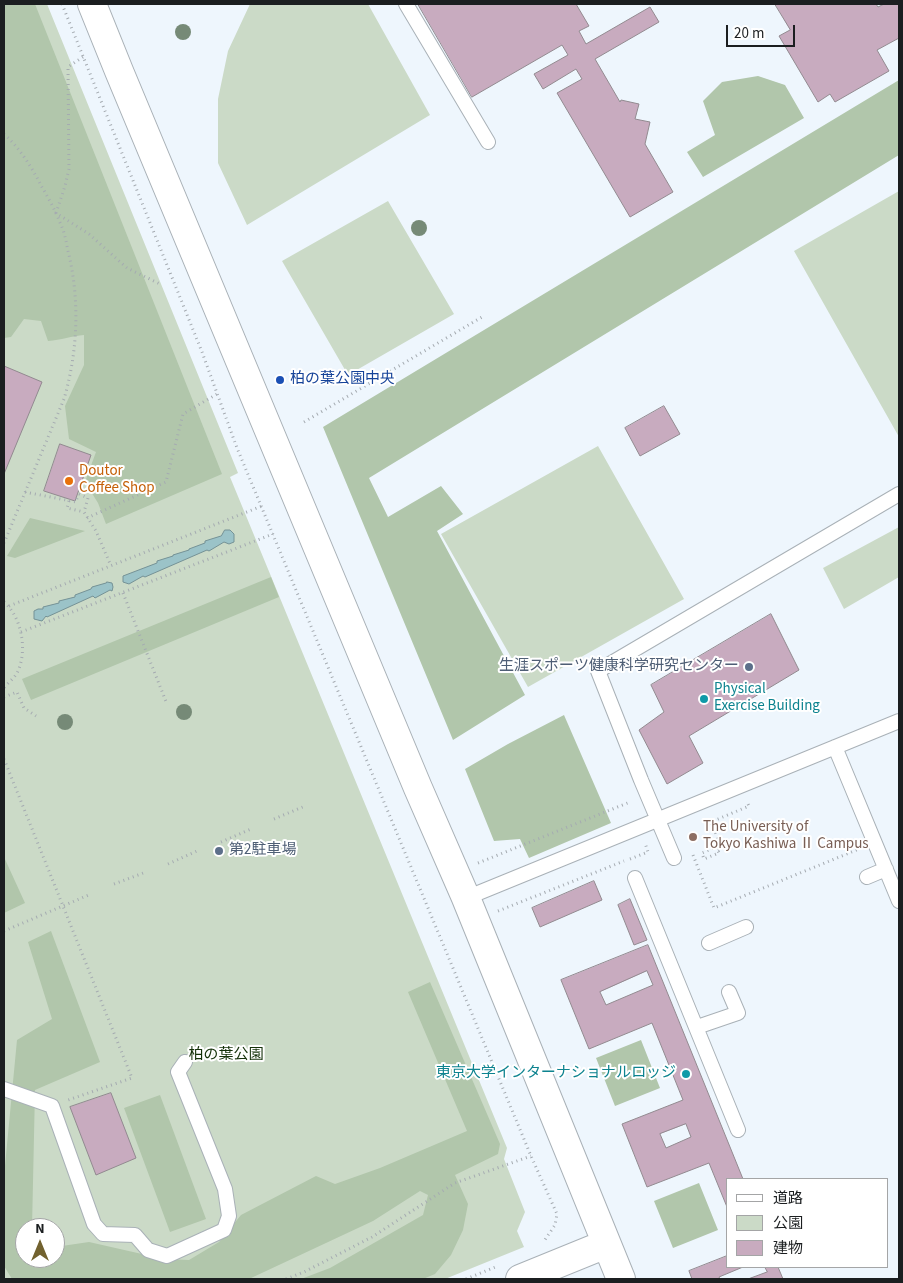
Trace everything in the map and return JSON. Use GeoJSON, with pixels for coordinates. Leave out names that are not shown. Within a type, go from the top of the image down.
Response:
{"type":"FeatureCollection","features":[{"type":"Feature","properties":{"kind":"street"},"geometry":{"type":"LineString","coordinates":[[92,4],[418,788],[466,898],[621,1279]]}},
{"type":"Feature","properties":{"kind":"street"},"geometry":{"type":"LineString","coordinates":[[511,1272],[606,1244]]}},
{"type":"Feature","properties":{"kind":"lane"},"geometry":{"type":"LineString","coordinates":[[406,4],[488,142]]}},
{"type":"Feature","properties":{"kind":"lane"},"geometry":{"type":"LineString","coordinates":[[674,858],[598,671],[899,494]]}},
{"type":"Feature","properties":{"kind":"lane"},"geometry":{"type":"LineString","coordinates":[[466,898],[899,721]]}},
{"type":"Feature","properties":{"kind":"lane"},"geometry":{"type":"LineString","coordinates":[[835,747],[899,901]]}},
{"type":"Feature","properties":{"kind":"lane"},"geometry":{"type":"LineString","coordinates":[[867,877],[886,869]]}},
{"type":"Feature","properties":{"kind":"lane"},"geometry":{"type":"LineString","coordinates":[[635,878],[738,1130]]}},
{"type":"Feature","properties":{"kind":"lane"},"geometry":{"type":"LineString","coordinates":[[709,943],[746,927]]}},
{"type":"Feature","properties":{"kind":"lane"},"geometry":{"type":"LineString","coordinates":[[697,1027],[738,1012],[729,992]]}},
{"type":"Feature","properties":{"kind":"lane"},"geometry":{"type":"LineString","coordinates":[[4,1088],[52,1106],[94,1224],[103,1234],[135,1235],[148,1250],[167,1256],[224,1230],[229,1216],[225,1189],[178,1072],[185,1062]]}},
{"type":"Feature","properties":{"kind":"path"},"geometry":{"type":"LineString","coordinates":[[62,4],[273,534],[556,1214],[555,1225],[540,1245]]}},
{"type":"Feature","properties":{"kind":"path"},"geometry":{"type":"LineString","coordinates":[[56,212],[69,169],[68,67],[83,57]]}},
{"type":"Feature","properties":{"kind":"path"},"geometry":{"type":"LineString","coordinates":[[4,134],[22,154],[37,176],[56,212],[62,226],[76,294],[76,322],[71,374],[64,399],[4,543]]}},
{"type":"Feature","properties":{"kind":"path"},"geometry":{"type":"LineString","coordinates":[[56,212],[88,234],[127,268],[162,285]]}},
{"type":"Feature","properties":{"kind":"path"},"geometry":{"type":"LineString","coordinates":[[304,422],[482,317]]}},
{"type":"Feature","properties":{"kind":"path"},"geometry":{"type":"LineString","coordinates":[[87,518],[166,482],[183,414],[217,394]]}},
{"type":"Feature","properties":{"kind":"path"},"geometry":{"type":"LineString","coordinates":[[25,492],[76,502],[78,494],[88,498],[84,512],[96,531],[111,566]]}},
{"type":"Feature","properties":{"kind":"path"},"geometry":{"type":"LineString","coordinates":[[69,501],[67,508],[84,512]]}},
{"type":"Feature","properties":{"kind":"path"},"geometry":{"type":"LineString","coordinates":[[9,606],[262,506]]}},
{"type":"Feature","properties":{"kind":"path"},"geometry":{"type":"LineString","coordinates":[[22,632],[273,534]]}},
{"type":"Feature","properties":{"kind":"path"},"geometry":{"type":"LineString","coordinates":[[123,593],[167,704]]}},
{"type":"Feature","properties":{"kind":"path"},"geometry":{"type":"LineString","coordinates":[[4,602],[9,606],[22,632],[20,664],[16,674],[4,688]]}},
{"type":"Feature","properties":{"kind":"path"},"geometry":{"type":"LineString","coordinates":[[4,698],[17,692],[24,708],[36,716]]}},
{"type":"Feature","properties":{"kind":"path"},"geometry":{"type":"LineString","coordinates":[[4,759],[132,1078],[52,1106]]}},
{"type":"Feature","properties":{"kind":"path"},"geometry":{"type":"LineString","coordinates":[[478,863],[647,795]]}},
{"type":"Feature","properties":{"kind":"path"},"geometry":{"type":"LineString","coordinates":[[694,860],[702,856],[704,859],[719,853],[718,850],[722,848],[711,822],[749,806],[747,800]]}},
{"type":"Feature","properties":{"kind":"path"},"geometry":{"type":"LineString","coordinates":[[274,819],[305,806]]}},
{"type":"Feature","properties":{"kind":"path"},"geometry":{"type":"LineString","coordinates":[[222,842],[251,829]]}},
{"type":"Feature","properties":{"kind":"path"},"geometry":{"type":"LineString","coordinates":[[498,911],[648,852],[645,842],[653,838]]}},
{"type":"Feature","properties":{"kind":"path"},"geometry":{"type":"LineString","coordinates":[[691,851],[714,908],[859,849],[856,840]]}},
{"type":"Feature","properties":{"kind":"path"},"geometry":{"type":"LineString","coordinates":[[168,864],[197,852]]}},
{"type":"Feature","properties":{"kind":"path"},"geometry":{"type":"LineString","coordinates":[[114,884],[146,872]]}},
{"type":"Feature","properties":{"kind":"path"},"geometry":{"type":"LineString","coordinates":[[4,930],[91,894]]}},
{"type":"Feature","properties":{"kind":"path"},"geometry":{"type":"LineString","coordinates":[[286,1279],[304,1272],[372,1237],[455,1183],[531,1156]]}},
{"type":"Feature","properties":{"kind":"path"},"geometry":{"type":"LineString","coordinates":[[466,1279],[511,1272]]}},
{"type":"Feature","properties":{"kind":"path"},"geometry":{"type":"LineString","coordinates":[[649,1274],[649,1279]]}},
{"type":"Feature","properties":{"kind":"green space","name":"柏の葉公園"},"geometry":{"type":"Polygon","coordinates":[[[4,4],[47,4],[238,473],[230,477],[507,1148],[504,1159],[525,1212],[517,1231],[524,1247],[445,1279],[4,1279],[4,4]]]}},
{"type":"Feature","properties":{"kind":"green space"},"geometry":{"type":"Polygon","coordinates":[[[4,4],[35,4],[222,474],[106,524],[98,503],[85,482],[96,452],[69,439],[65,406],[84,365],[84,335],[48,341],[41,321],[24,319],[11,337],[4,338],[4,4]]]}},
{"type":"Feature","properties":{"kind":"green space"},"geometry":{"type":"Polygon","coordinates":[[[250,4],[368,4],[430,115],[247,225],[218,163],[218,99],[228,51],[250,4]]]}},
{"type":"Feature","properties":{"kind":"green space"},"geometry":{"type":"Polygon","coordinates":[[[758,76],[785,85],[804,118],[703,177],[687,152],[715,135],[703,101],[722,82],[758,76]]]}},
{"type":"Feature","properties":{"kind":"green space"},"geometry":{"type":"Polygon","coordinates":[[[899,80],[899,155],[369,478],[388,517],[441,486],[463,514],[437,531],[525,695],[453,740],[323,427],[899,80]]]}},
{"type":"Feature","properties":{"kind":"green space"},"geometry":{"type":"Polygon","coordinates":[[[899,191],[899,437],[794,251],[899,191]]]}},
{"type":"Feature","properties":{"kind":"green space"},"geometry":{"type":"Polygon","coordinates":[[[388,201],[454,314],[348,375],[282,261],[388,201]]]}},
{"type":"Feature","properties":{"kind":"green space"},"geometry":{"type":"Polygon","coordinates":[[[598,446],[684,599],[528,687],[441,534],[598,446]]]}},
{"type":"Feature","properties":{"kind":"green space"},"geometry":{"type":"Polygon","coordinates":[[[30,518],[85,531],[15,558],[7,556],[30,518]]]}},
{"type":"Feature","properties":{"kind":"green space"},"geometry":{"type":"Polygon","coordinates":[[[899,527],[899,577],[844,609],[823,568],[899,527]]]}},
{"type":"Feature","properties":{"kind":"green space"},"geometry":{"type":"Polygon","coordinates":[[[271,577],[279,597],[31,700],[22,679],[271,577]]]}},
{"type":"Feature","properties":{"kind":"green space"},"geometry":{"type":"Polygon","coordinates":[[[564,715],[611,823],[529,858],[520,839],[494,841],[465,769],[564,715]]]}},
{"type":"Feature","properties":{"kind":"green space"},"geometry":{"type":"Polygon","coordinates":[[[4,857],[25,903],[4,913],[4,857]]]}},
{"type":"Feature","properties":{"kind":"green space"},"geometry":{"type":"Polygon","coordinates":[[[51,931],[100,1062],[35,1090],[32,1218],[15,1218],[15,1268],[65,1268],[65,1246],[89,1242],[164,1259],[189,1260],[219,1242],[241,1215],[316,1176],[335,1184],[380,1168],[467,1131],[408,992],[430,982],[500,1144],[498,1154],[455,1175],[468,1204],[463,1230],[451,1255],[435,1274],[423,1279],[301,1279],[330,1268],[423,1215],[428,1195],[420,1191],[373,1221],[249,1279],[12,1279],[4,1266],[4,1176],[17,1040],[52,1019],[28,942],[51,931]]]}},
{"type":"Feature","properties":{"kind":"green space"},"geometry":{"type":"Polygon","coordinates":[[[641,1040],[660,1088],[615,1106],[596,1058],[641,1040]]]}},
{"type":"Feature","properties":{"kind":"green space"},"geometry":{"type":"Polygon","coordinates":[[[160,1095],[206,1219],[170,1232],[124,1108],[160,1095]]]}},
{"type":"Feature","properties":{"kind":"green space"},"geometry":{"type":"Polygon","coordinates":[[[699,1183],[718,1230],[673,1248],[654,1201],[699,1183]]]}},
{"type":"Feature","properties":{"kind":"water"},"geometry":{"type":"Polygon","coordinates":[[[225,530],[230,530],[234,534],[234,542],[229,544],[224,542],[209,551],[207,550],[145,577],[143,576],[129,584],[123,582],[123,576],[221,536],[225,530]]]}},
{"type":"Feature","properties":{"kind":"water"},"geometry":{"type":"Polygon","coordinates":[[[107,582],[112,583],[112,591],[110,590],[95,598],[93,596],[46,616],[42,621],[34,619],[34,611],[75,597],[75,595],[92,587],[107,582]]]}},
{"type":"Feature","properties":{"kind":"building"},"geometry":{"type":"Polygon","coordinates":[[[418,4],[576,4],[589,26],[579,31],[586,44],[650,7],[659,22],[595,59],[620,102],[621,100],[639,104],[635,119],[650,122],[645,144],[673,192],[630,217],[557,93],[582,79],[576,69],[543,89],[534,74],[568,55],[562,45],[472,97],[418,4]]]}},
{"type":"Feature","properties":{"kind":"building"},"geometry":{"type":"Polygon","coordinates":[[[775,4],[876,4],[878,7],[884,4],[899,4],[899,38],[877,50],[889,71],[835,102],[830,94],[818,102],[779,36],[790,30],[775,4]]]}},
{"type":"Feature","properties":{"kind":"building"},"geometry":{"type":"Polygon","coordinates":[[[4,366],[42,382],[4,474],[4,366]]]}},
{"type":"Feature","properties":{"kind":"building"},"geometry":{"type":"Polygon","coordinates":[[[664,406],[680,434],[640,456],[625,428],[664,406]]]}},
{"type":"Feature","properties":{"kind":"building"},"geometry":{"type":"Polygon","coordinates":[[[60,444],[91,455],[75,501],[44,491],[60,444]]]}},
{"type":"Feature","properties":{"kind":"building","name":"Physical Exercise Building"},"geometry":{"type":"Polygon","coordinates":[[[771,614],[799,670],[689,736],[703,763],[667,784],[639,730],[664,712],[651,685],[771,614]]]}},
{"type":"Feature","properties":{"kind":"building"},"geometry":{"type":"Polygon","coordinates":[[[594,881],[602,900],[540,927],[532,908],[594,881]]]}},
{"type":"Feature","properties":{"kind":"building"},"geometry":{"type":"Polygon","coordinates":[[[630,899],[647,940],[634,945],[618,905],[630,899]]]}},
{"type":"Feature","properties":{"kind":"building","name":"東京大学インターナショナルロッジ"},"geometry":{"type":"Polygon","coordinates":[[[648,945],[743,1178],[726,1178],[726,1205],[709,1163],[647,1187],[622,1124],[683,1100],[652,1023],[589,1049],[561,980],[648,945]],[[647,971],[600,992],[606,1005],[653,985],[647,971]],[[686,1124],[660,1134],[666,1148],[691,1137],[686,1124]]]}},
{"type":"Feature","properties":{"kind":"building"},"geometry":{"type":"Polygon","coordinates":[[[111,1093],[136,1158],[96,1175],[70,1107],[111,1093]]]}},
{"type":"Feature","properties":{"kind":"building"},"geometry":{"type":"Polygon","coordinates":[[[726,1256],[726,1268],[741,1268],[719,1277],[720,1279],[692,1279],[689,1271],[726,1256]]]}},
{"type":"Feature","properties":{"kind":"building"},"geometry":{"type":"Polygon","coordinates":[[[765,1268],[778,1268],[783,1279],[748,1279],[767,1272],[765,1268]]]}},
{"type":"Feature","properties":{"kind":"place","name":"柏の葉公園中央"},"geometry":{"type":"Point","coordinates":[280,380]}},
{"type":"Feature","properties":{"kind":"place","name":"Doutor Coffee Shop"},"geometry":{"type":"Point","coordinates":[69,481]}},
{"type":"Feature","properties":{"kind":"place","name":"生涯スポーツ健康科学研究センター"},"geometry":{"type":"Point","coordinates":[749,667]}},
{"type":"Feature","properties":{"kind":"place","name":"Physical Exercise Building"},"geometry":{"type":"Point","coordinates":[704,699]}},
{"type":"Feature","properties":{"kind":"place","name":"The University of Tokyo Kashiwa Ⅱ Campus"},"geometry":{"type":"Point","coordinates":[693,837]}},
{"type":"Feature","properties":{"kind":"place","name":"第2駐車場"},"geometry":{"type":"Point","coordinates":[219,851]}},
{"type":"Feature","properties":{"kind":"place","name":"東京大学インターナショナルロッジ"},"geometry":{"type":"Point","coordinates":[686,1074]}}]}
